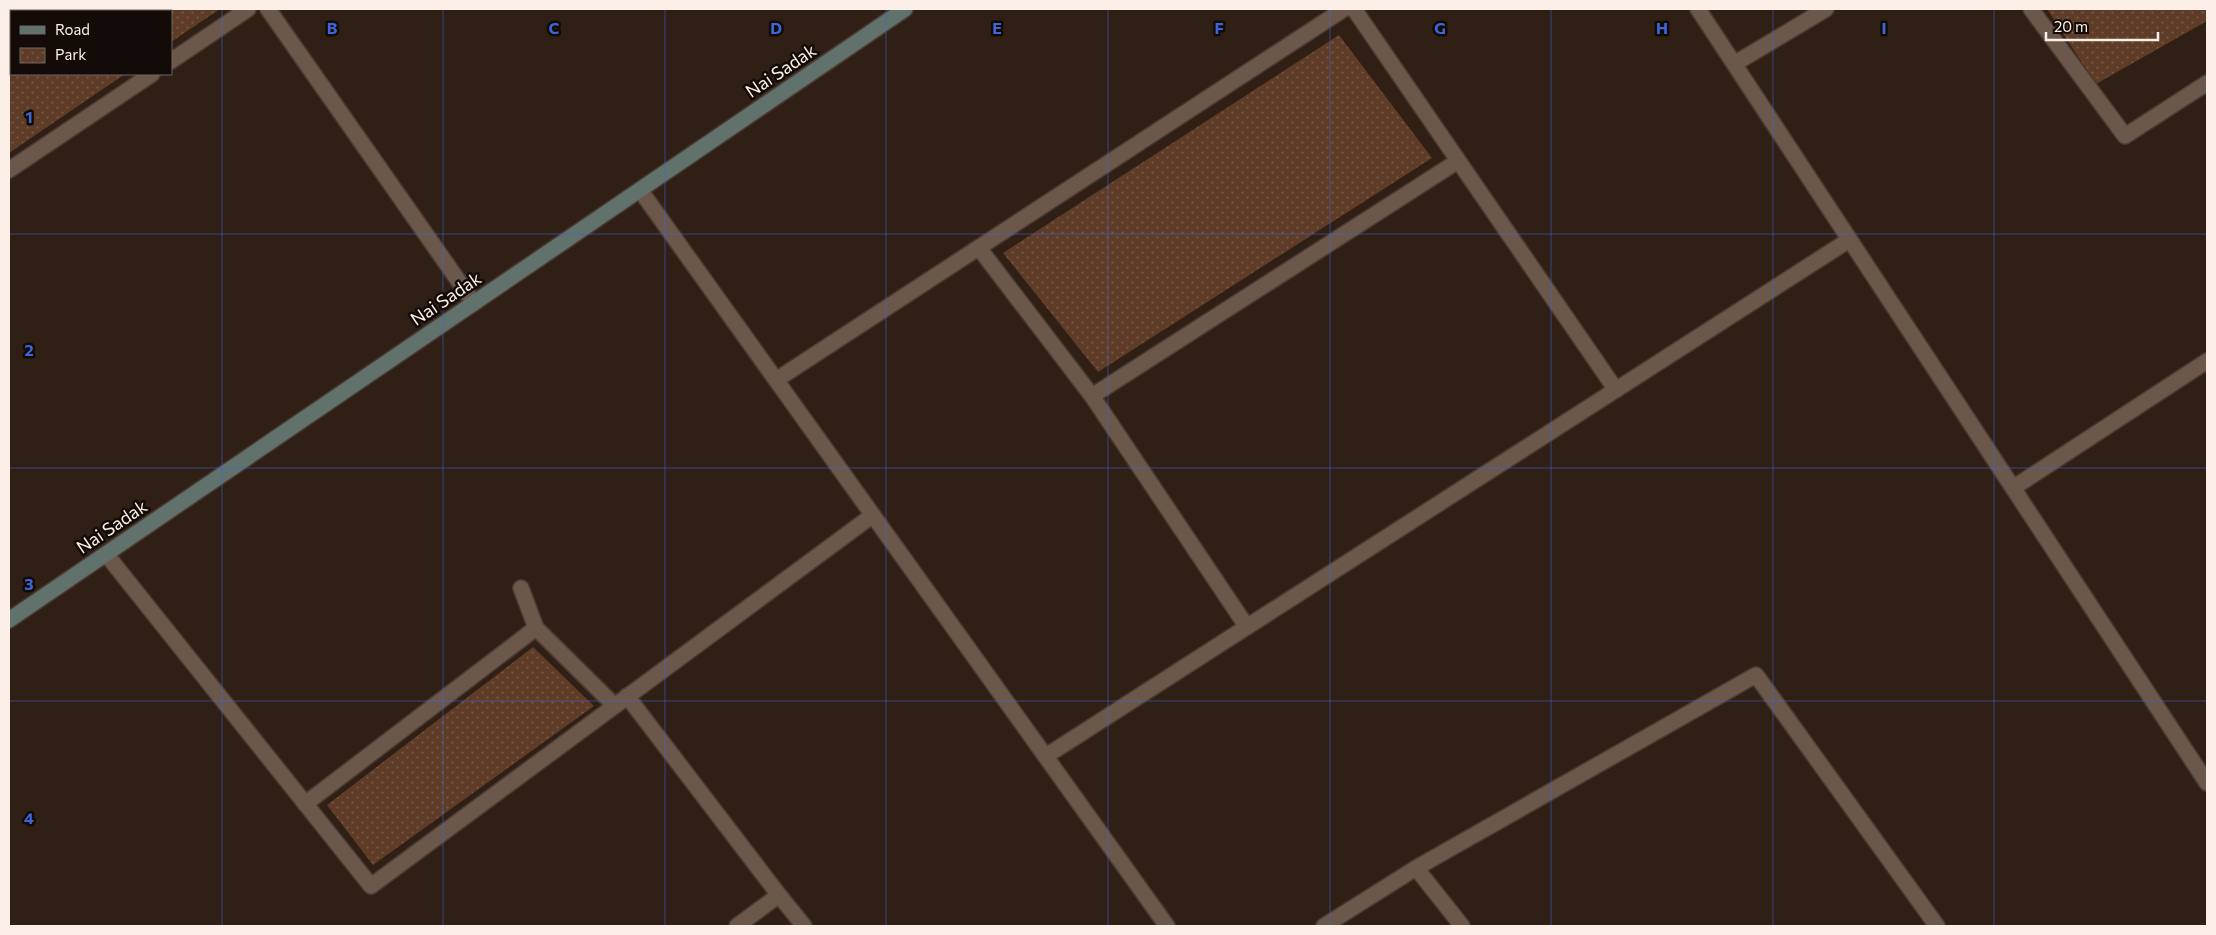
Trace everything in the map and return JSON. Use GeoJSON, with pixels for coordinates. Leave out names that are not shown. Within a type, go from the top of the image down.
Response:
{"type":"FeatureCollection","features":[{"type":"Feature","properties":{"kind":"street"},"geometry":{"type":"LineString","coordinates":[[172,60],[248,9]]}},
{"type":"Feature","properties":{"kind":"street"},"geometry":{"type":"LineString","coordinates":[[268,9],[474,303]]}},
{"type":"Feature","properties":{"kind":"street","name":"Nai Sadak"},"geometry":{"type":"LineString","coordinates":[[9,620],[905,9]]}},
{"type":"Feature","properties":{"kind":"street"},"geometry":{"type":"LineString","coordinates":[[776,380],[1344,9]]}},
{"type":"Feature","properties":{"kind":"street"},"geometry":{"type":"LineString","coordinates":[[1354,9],[1616,390]]}},
{"type":"Feature","properties":{"kind":"street"},"geometry":{"type":"LineString","coordinates":[[1698,9],[2013,488],[2205,773]]}},
{"type":"Feature","properties":{"kind":"street"},"geometry":{"type":"LineString","coordinates":[[1734,64],[1826,9]]}},
{"type":"Feature","properties":{"kind":"street"},"geometry":{"type":"LineString","coordinates":[[2031,9],[2125,136],[2207,83]]}},
{"type":"Feature","properties":{"kind":"street"},"geometry":{"type":"LineString","coordinates":[[9,170],[151,75]]}},
{"type":"Feature","properties":{"kind":"street"},"geometry":{"type":"LineString","coordinates":[[1092,396],[1458,161]]}},
{"type":"Feature","properties":{"kind":"street"},"geometry":{"type":"LineString","coordinates":[[640,190],[1168,926]]}},
{"type":"Feature","properties":{"kind":"street"},"geometry":{"type":"LineString","coordinates":[[1046,756],[1849,240]]}},
{"type":"Feature","properties":{"kind":"street"},"geometry":{"type":"LineString","coordinates":[[979,248],[1092,396],[1247,627]]}},
{"type":"Feature","properties":{"kind":"street"},"geometry":{"type":"LineString","coordinates":[[2013,488],[2207,361]]}},
{"type":"Feature","properties":{"kind":"street"},"geometry":{"type":"LineString","coordinates":[[106,554],[371,886],[873,515]]}},
{"type":"Feature","properties":{"kind":"street"},"geometry":{"type":"LineString","coordinates":[[520,588],[536,628],[614,706]]}},
{"type":"Feature","properties":{"kind":"street"},"geometry":{"type":"LineString","coordinates":[[305,804],[536,628]]}},
{"type":"Feature","properties":{"kind":"street"},"geometry":{"type":"LineString","coordinates":[[1324,926],[1416,868],[1756,675],[1937,926]]}},
{"type":"Feature","properties":{"kind":"street"},"geometry":{"type":"LineString","coordinates":[[627,696],[804,926]]}},
{"type":"Feature","properties":{"kind":"street"},"geometry":{"type":"LineString","coordinates":[[1416,868],[1462,926]]}},
{"type":"Feature","properties":{"kind":"street"},"geometry":{"type":"LineString","coordinates":[[737,926],[779,895]]}},
{"type":"Feature","properties":{"kind":"green space"},"geometry":{"type":"Polygon","coordinates":[[[220,9],[172,41],[172,10],[20,10],[220,9]]]}},
{"type":"Feature","properties":{"kind":"green space"},"geometry":{"type":"Polygon","coordinates":[[[2047,9],[2207,9],[2207,21],[2096,84],[2047,9]]]}},
{"type":"Feature","properties":{"kind":"green space"},"geometry":{"type":"Polygon","coordinates":[[[9,17],[10,75],[124,75],[9,153],[9,17]]]}},
{"type":"Feature","properties":{"kind":"green space"},"geometry":{"type":"Polygon","coordinates":[[[1339,35],[1432,158],[1098,372],[1003,253],[1339,35]]]}},
{"type":"Feature","properties":{"kind":"green space"},"geometry":{"type":"Polygon","coordinates":[[[533,647],[594,706],[373,865],[327,805],[533,647]]]}}]}
